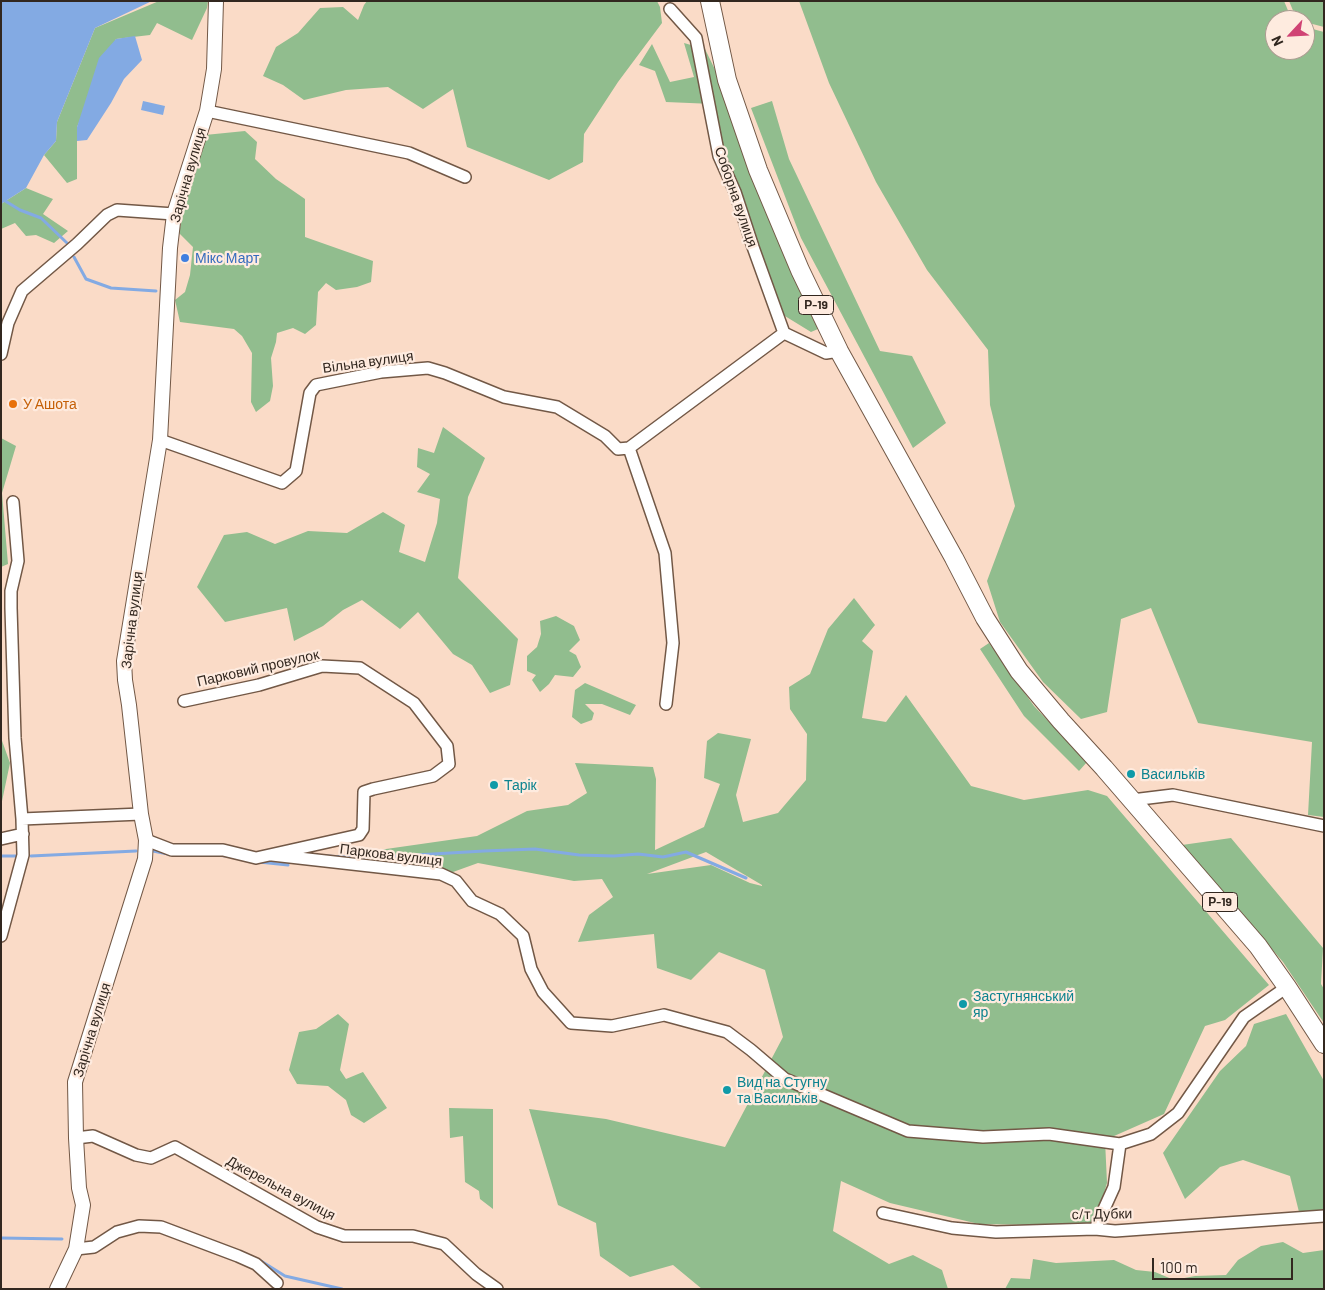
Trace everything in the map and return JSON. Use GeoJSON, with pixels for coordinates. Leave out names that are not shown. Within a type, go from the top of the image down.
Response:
{"type":"FeatureCollection","features":[{"type":"Feature","properties":{"kind":"main road","name":"Р-19"},"geometry":{"type":"LineString","coordinates":[[710,1],[727,80],[758,170],[800,270],[838,352],[954,558],[985,618],[1019,671],[1258,946],[1287,986],[1324,1044]]}},
{"type":"Feature","properties":{"kind":"street","name":"Зарічна вулиця"},"geometry":{"type":"LineString","coordinates":[[57,1289],[76,1248],[83,1205],[79,1188],[75,1082],[145,859],[146,840],[141,814],[124,661],[160,440],[170,248],[174,214],[207,111],[214,69],[216,1]]}},
{"type":"Feature","properties":{"kind":"street","name":"Соборна вулиця"},"geometry":{"type":"LineString","coordinates":[[670,9],[696,38],[719,156],[735,192],[784,333]]}},
{"type":"Feature","properties":{"kind":"street"},"geometry":{"type":"LineString","coordinates":[[207,111],[408,153],[465,177]]}},
{"type":"Feature","properties":{"kind":"street"},"geometry":{"type":"LineString","coordinates":[[1,354],[8,323],[22,291],[77,244],[107,215],[117,210],[174,214]]}},
{"type":"Feature","properties":{"kind":"street"},"geometry":{"type":"LineString","coordinates":[[666,704],[673,643],[665,554],[629,448],[784,333],[826,352],[838,352]]}},
{"type":"Feature","properties":{"kind":"street","name":"Вільна вулиця"},"geometry":{"type":"LineString","coordinates":[[160,440],[282,483],[296,472],[310,393],[316,384],[381,372],[428,368],[504,397],[557,406],[605,436],[618,449],[629,448]]}},
{"type":"Feature","properties":{"kind":"street"},"geometry":{"type":"LineString","coordinates":[[1,936],[23,854],[15,738],[11,618],[12,590],[18,561],[13,502]]}},
{"type":"Feature","properties":{"kind":"street","name":"Парковий провулок"},"geometry":{"type":"LineString","coordinates":[[146,840],[172,850],[223,850],[256,858],[359,835],[363,829],[364,792],[434,776],[449,764],[447,746],[414,703],[360,668],[322,666],[259,685],[184,701]]}},
{"type":"Feature","properties":{"kind":"street"},"geometry":{"type":"LineString","coordinates":[[1132,800],[1173,795],[1324,826]]}},
{"type":"Feature","properties":{"kind":"street"},"geometry":{"type":"LineString","coordinates":[[22,819],[141,814]]}},
{"type":"Feature","properties":{"kind":"street"},"geometry":{"type":"LineString","coordinates":[[1,839],[23,834]]}},
{"type":"Feature","properties":{"kind":"street","name":"Паркова вулиця"},"geometry":{"type":"LineString","coordinates":[[272,855],[441,874],[456,881],[472,901],[500,914],[523,936],[531,969],[543,992],[572,1023],[612,1026],[664,1015],[727,1032],[786,1079],[908,1131],[974,1136],[1049,1134],[1120,1144]]}},
{"type":"Feature","properties":{"kind":"street"},"geometry":{"type":"LineString","coordinates":[[1095,1229],[1114,1187],[1120,1144],[1150,1134],[1178,1113],[1244,1017],[1287,986]]}},
{"type":"Feature","properties":{"kind":"street","name":"Джерельна вулиця"},"geometry":{"type":"LineString","coordinates":[[76,1138],[94,1136],[136,1155],[151,1158],[175,1147],[317,1227],[344,1236],[413,1236],[444,1244],[476,1274],[497,1289]]}},
{"type":"Feature","properties":{"kind":"street","name":"с/т Дубки"},"geometry":{"type":"LineString","coordinates":[[883,1213],[952,1228],[982,1232],[1095,1229],[1115,1231],[1324,1216]]}},
{"type":"Feature","properties":{"kind":"street"},"geometry":{"type":"LineString","coordinates":[[76,1248],[94,1246],[117,1232],[139,1226],[161,1227],[256,1264],[277,1283]]}},
{"type":"Feature","properties":{"kind":"green space"},"geometry":{"type":"Polygon","coordinates":[[[159,1],[208,1],[207,8],[192,40],[157,23],[150,35],[116,39],[77,127],[77,179],[67,183],[44,155],[56,141],[57,122],[95,28],[159,1]]]}},
{"type":"Feature","properties":{"kind":"green space"},"geometry":{"type":"Polygon","coordinates":[[[367,1],[657,1],[660,7],[662,23],[618,82],[584,134],[583,162],[549,180],[467,147],[453,89],[423,109],[388,87],[346,90],[304,100],[283,85],[263,76],[276,47],[298,33],[320,8],[343,7],[358,20],[367,1]]]}},
{"type":"Feature","properties":{"kind":"green space"},"geometry":{"type":"Polygon","coordinates":[[[799,1],[1284,1],[1288,10],[1265,10],[1265,60],[1315,60],[1315,30],[1324,32],[1324,817],[1308,815],[1312,742],[1198,723],[1151,608],[1121,619],[1107,712],[1081,719],[1043,682],[1000,622],[987,581],[1015,506],[990,405],[988,350],[927,270],[876,182],[829,83],[799,1]]]}},
{"type":"Feature","properties":{"kind":"green space"},"geometry":{"type":"Polygon","coordinates":[[[1289,1],[1324,1],[1324,27],[1315,25],[1315,10],[1293,10],[1289,1]]]}},
{"type":"Feature","properties":{"kind":"green space"},"geometry":{"type":"Polygon","coordinates":[[[684,43],[705,49],[721,82],[759,191],[818,329],[811,332],[780,313],[740,188],[724,154],[713,104],[666,102],[655,71],[639,65],[652,44],[670,82],[694,77],[684,43]]]}},
{"type":"Feature","properties":{"kind":"green space"},"geometry":{"type":"Polygon","coordinates":[[[772,101],[789,159],[880,351],[912,356],[946,423],[913,448],[801,238],[751,108],[772,101]]]}},
{"type":"Feature","properties":{"kind":"green space"},"geometry":{"type":"Polygon","coordinates":[[[245,131],[257,142],[255,159],[276,179],[305,199],[305,237],[373,261],[371,282],[357,287],[336,290],[326,283],[318,292],[316,325],[305,334],[293,328],[277,333],[271,358],[273,386],[270,401],[256,412],[251,402],[252,353],[242,336],[234,329],[180,322],[175,300],[185,292],[190,275],[193,247],[179,233],[186,200],[205,135],[245,131]]]}},
{"type":"Feature","properties":{"kind":"green space"},"geometry":{"type":"Polygon","coordinates":[[[26,188],[53,199],[43,214],[68,231],[54,243],[36,235],[26,236],[15,223],[1,229],[1,204],[26,188]]]}},
{"type":"Feature","properties":{"kind":"green space"},"geometry":{"type":"Polygon","coordinates":[[[443,427],[485,458],[468,497],[458,578],[518,639],[510,685],[490,693],[472,665],[453,654],[418,612],[400,629],[362,600],[343,610],[323,626],[294,641],[287,608],[225,622],[197,587],[224,535],[247,532],[275,544],[308,531],[347,533],[383,512],[405,525],[399,552],[425,562],[437,523],[440,499],[417,492],[430,474],[417,467],[418,448],[434,453],[443,427]]]}},
{"type":"Feature","properties":{"kind":"green space"},"geometry":{"type":"Polygon","coordinates":[[[1,438],[16,446],[2,493],[8,564],[1,567],[1,438]]]}},
{"type":"Feature","properties":{"kind":"green space"},"geometry":{"type":"Polygon","coordinates":[[[854,598],[875,625],[862,641],[873,651],[862,718],[886,722],[906,695],[971,786],[1024,800],[1088,790],[1107,796],[1269,985],[1225,1020],[1205,1026],[1164,1114],[1105,1140],[1107,1183],[1094,1226],[979,1224],[890,1203],[841,1181],[833,1231],[889,1264],[913,1255],[942,1270],[948,1289],[702,1289],[673,1265],[630,1277],[600,1256],[596,1223],[558,1205],[529,1109],[606,1119],[725,1147],[783,1037],[765,970],[719,952],[691,980],[657,968],[654,934],[578,942],[589,915],[613,897],[602,879],[574,881],[478,863],[453,872],[354,862],[358,853],[477,836],[527,811],[568,805],[587,793],[575,763],[653,767],[656,779],[655,850],[704,827],[720,784],[704,778],[707,741],[718,733],[751,739],[736,795],[743,822],[778,813],[806,780],[807,734],[790,709],[789,687],[810,674],[828,629],[854,598]],[[706,852],[647,874],[711,865],[750,883],[762,885],[706,852]]]}},
{"type":"Feature","properties":{"kind":"green space"},"geometry":{"type":"Polygon","coordinates":[[[556,616],[574,626],[580,640],[569,651],[576,655],[581,667],[573,677],[555,675],[540,692],[532,680],[536,675],[527,671],[527,656],[537,647],[541,634],[540,621],[556,616]]]}},
{"type":"Feature","properties":{"kind":"green space"},"geometry":{"type":"Polygon","coordinates":[[[989,643],[1034,706],[1087,762],[1079,771],[1024,716],[980,649],[989,643]]]}},
{"type":"Feature","properties":{"kind":"green space"},"geometry":{"type":"Polygon","coordinates":[[[585,683],[636,705],[630,715],[602,704],[585,704],[594,713],[592,720],[581,724],[572,717],[575,690],[585,683]]]}},
{"type":"Feature","properties":{"kind":"green space"},"geometry":{"type":"Polygon","coordinates":[[[1,738],[10,763],[1,806],[1,738]]]}},
{"type":"Feature","properties":{"kind":"green space"},"geometry":{"type":"Polygon","coordinates":[[[1231,838],[1323,948],[1321,984],[1324,989],[1324,1023],[1283,962],[1182,845],[1231,838]]]}},
{"type":"Feature","properties":{"kind":"green space"},"geometry":{"type":"Polygon","coordinates":[[[338,1014],[349,1024],[340,1070],[346,1079],[363,1072],[387,1108],[364,1123],[351,1115],[346,1100],[328,1086],[297,1084],[289,1070],[299,1032],[316,1029],[338,1014]]]}},
{"type":"Feature","properties":{"kind":"green space"},"geometry":{"type":"Polygon","coordinates":[[[1286,1014],[1324,1081],[1324,1212],[1299,1212],[1290,1176],[1243,1160],[1220,1167],[1185,1199],[1163,1153],[1220,1071],[1246,1046],[1254,1024],[1286,1014]]]}},
{"type":"Feature","properties":{"kind":"green space"},"geometry":{"type":"Polygon","coordinates":[[[449,1108],[493,1109],[493,1209],[480,1199],[479,1191],[465,1182],[463,1136],[450,1138],[449,1108]]]}},
{"type":"Feature","properties":{"kind":"green space"},"geometry":{"type":"Polygon","coordinates":[[[1283,1242],[1303,1253],[1324,1250],[1324,1289],[1005,1289],[1011,1278],[1030,1279],[1033,1259],[1056,1263],[1114,1260],[1136,1270],[1155,1272],[1174,1280],[1195,1276],[1226,1275],[1238,1260],[1261,1246],[1283,1242]]]}},
{"type":"Feature","properties":{"kind":"water"},"geometry":{"type":"Polygon","coordinates":[[[1,1],[152,1],[95,28],[57,122],[56,141],[44,155],[26,188],[1,204],[1,1]]]}},
{"type":"Feature","properties":{"kind":"water"},"geometry":{"type":"Polygon","coordinates":[[[135,36],[142,60],[124,79],[87,140],[77,141],[77,127],[99,58],[116,39],[135,36]]]}},
{"type":"Feature","properties":{"kind":"water"},"geometry":{"type":"Polygon","coordinates":[[[143,101],[165,106],[163,115],[141,110],[143,101]]]}},
{"type":"Feature","properties":{"kind":"waterway"},"geometry":{"type":"LineString","coordinates":[[2,199],[20,210],[41,218],[67,243]]}},
{"type":"Feature","properties":{"kind":"waterway"},"geometry":{"type":"LineString","coordinates":[[74,257],[86,279],[111,288],[156,291]]}},
{"type":"Feature","properties":{"kind":"waterway"},"geometry":{"type":"LineString","coordinates":[[326,856],[365,858],[535,849],[579,855],[614,856],[638,854],[663,857],[686,852],[746,878]]}},
{"type":"Feature","properties":{"kind":"waterway"},"geometry":{"type":"LineString","coordinates":[[31,856],[136,851]]}},
{"type":"Feature","properties":{"kind":"waterway"},"geometry":{"type":"LineString","coordinates":[[153,851],[168,854]]}},
{"type":"Feature","properties":{"kind":"waterway"},"geometry":{"type":"LineString","coordinates":[[214,855],[228,856]]}},
{"type":"Feature","properties":{"kind":"waterway"},"geometry":{"type":"LineString","coordinates":[[1,856],[16,856]]}},
{"type":"Feature","properties":{"kind":"waterway"},"geometry":{"type":"LineString","coordinates":[[259,862],[288,865]]}},
{"type":"Feature","properties":{"kind":"waterway"},"geometry":{"type":"LineString","coordinates":[[1,1238],[62,1239]]}},
{"type":"Feature","properties":{"kind":"waterway"},"geometry":{"type":"LineString","coordinates":[[261,1261],[285,1276],[342,1289]]}},
{"type":"Feature","properties":{"kind":"place","name":"Мікс Март"},"geometry":{"type":"Point","coordinates":[185,258]}},
{"type":"Feature","properties":{"kind":"place","name":"У Ашота"},"geometry":{"type":"Point","coordinates":[13,404]}},
{"type":"Feature","properties":{"kind":"place","name":"Васильків"},"geometry":{"type":"Point","coordinates":[1131,774]}},
{"type":"Feature","properties":{"kind":"place","name":"Тарік"},"geometry":{"type":"Point","coordinates":[494,785]}},
{"type":"Feature","properties":{"kind":"place","name":"Застугнянський яр"},"geometry":{"type":"Point","coordinates":[963,1004]}},
{"type":"Feature","properties":{"kind":"place","name":"Вид на Стугну та Васильків"},"geometry":{"type":"Point","coordinates":[727,1090]}}]}
